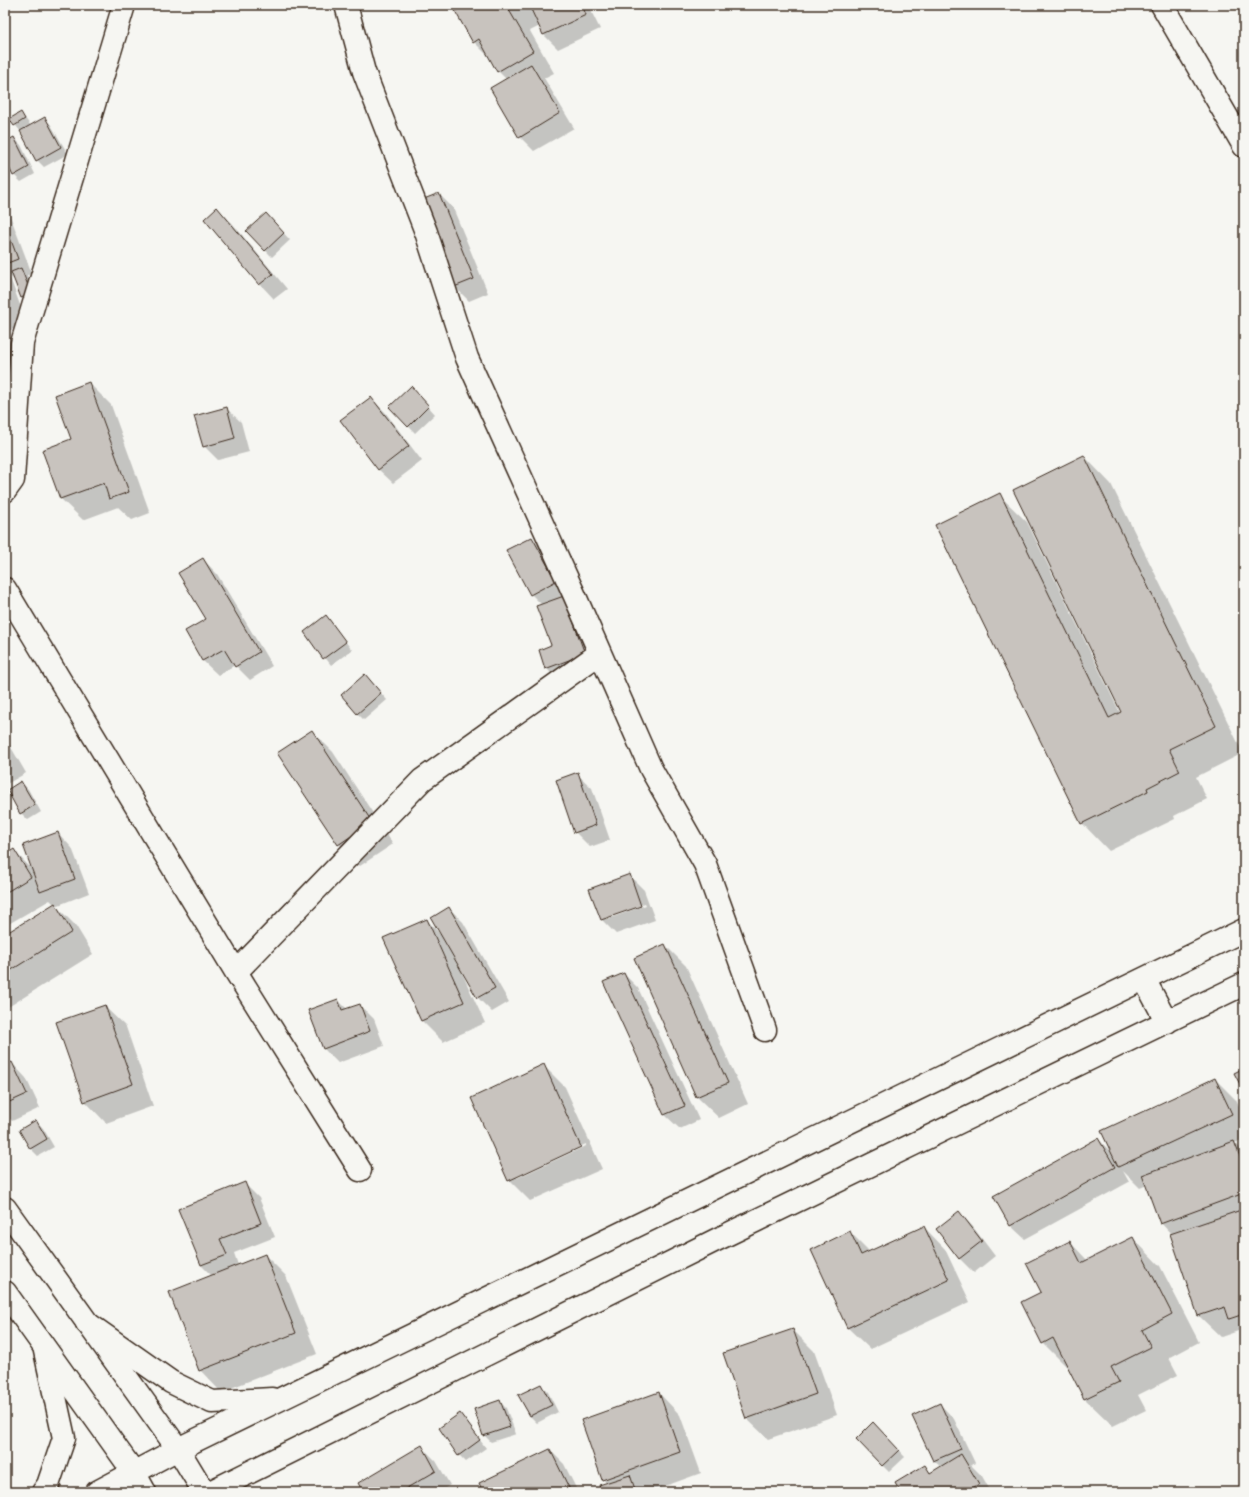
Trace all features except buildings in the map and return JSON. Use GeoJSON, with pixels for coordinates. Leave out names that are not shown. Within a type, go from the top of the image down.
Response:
{"type":"FeatureCollection","features":[{"type":"Feature","properties":{"kind":"street"},"geometry":{"type":"LineString","coordinates":[[5,491],[13,480],[22,343],[124,5]]}},
{"type":"Feature","properties":{"kind":"street"},"geometry":{"type":"LineString","coordinates":[[346,5],[364,72],[426,232],[467,358],[651,769],[706,864],[765,1030]]}},
{"type":"Feature","properties":{"kind":"street"},"geometry":{"type":"LineString","coordinates":[[1162,5],[1244,146]]}},
{"type":"Feature","properties":{"kind":"street"},"geometry":{"type":"LineString","coordinates":[[5,589],[236,972],[360,1170]]}},
{"type":"Feature","properties":{"kind":"street"},"geometry":{"type":"LineString","coordinates":[[236,972],[422,780],[600,653]]}},
{"type":"Feature","properties":{"kind":"street"},"geometry":{"type":"LineString","coordinates":[[97,1492],[140,1483],[178,1449],[1244,930]]}},
{"type":"Feature","properties":{"kind":"street"},"geometry":{"type":"LineString","coordinates":[[1144,979],[1167,1022]]}},
{"type":"Feature","properties":{"kind":"street"},"geometry":{"type":"LineString","coordinates":[[5,1208],[178,1449],[211,1492],[716,1240],[1244,984]]}},
{"type":"Feature","properties":{"kind":"street"},"geometry":{"type":"LineString","coordinates":[[5,1292],[140,1483]]}},
{"type":"Feature","properties":{"kind":"street"},"geometry":{"type":"LineString","coordinates":[[87,1323],[171,1382],[212,1402],[281,1399]]}},
{"type":"Feature","properties":{"kind":"street"},"geometry":{"type":"LineString","coordinates":[[43,1492],[48,1485],[64,1438],[45,1350]]}}]}
